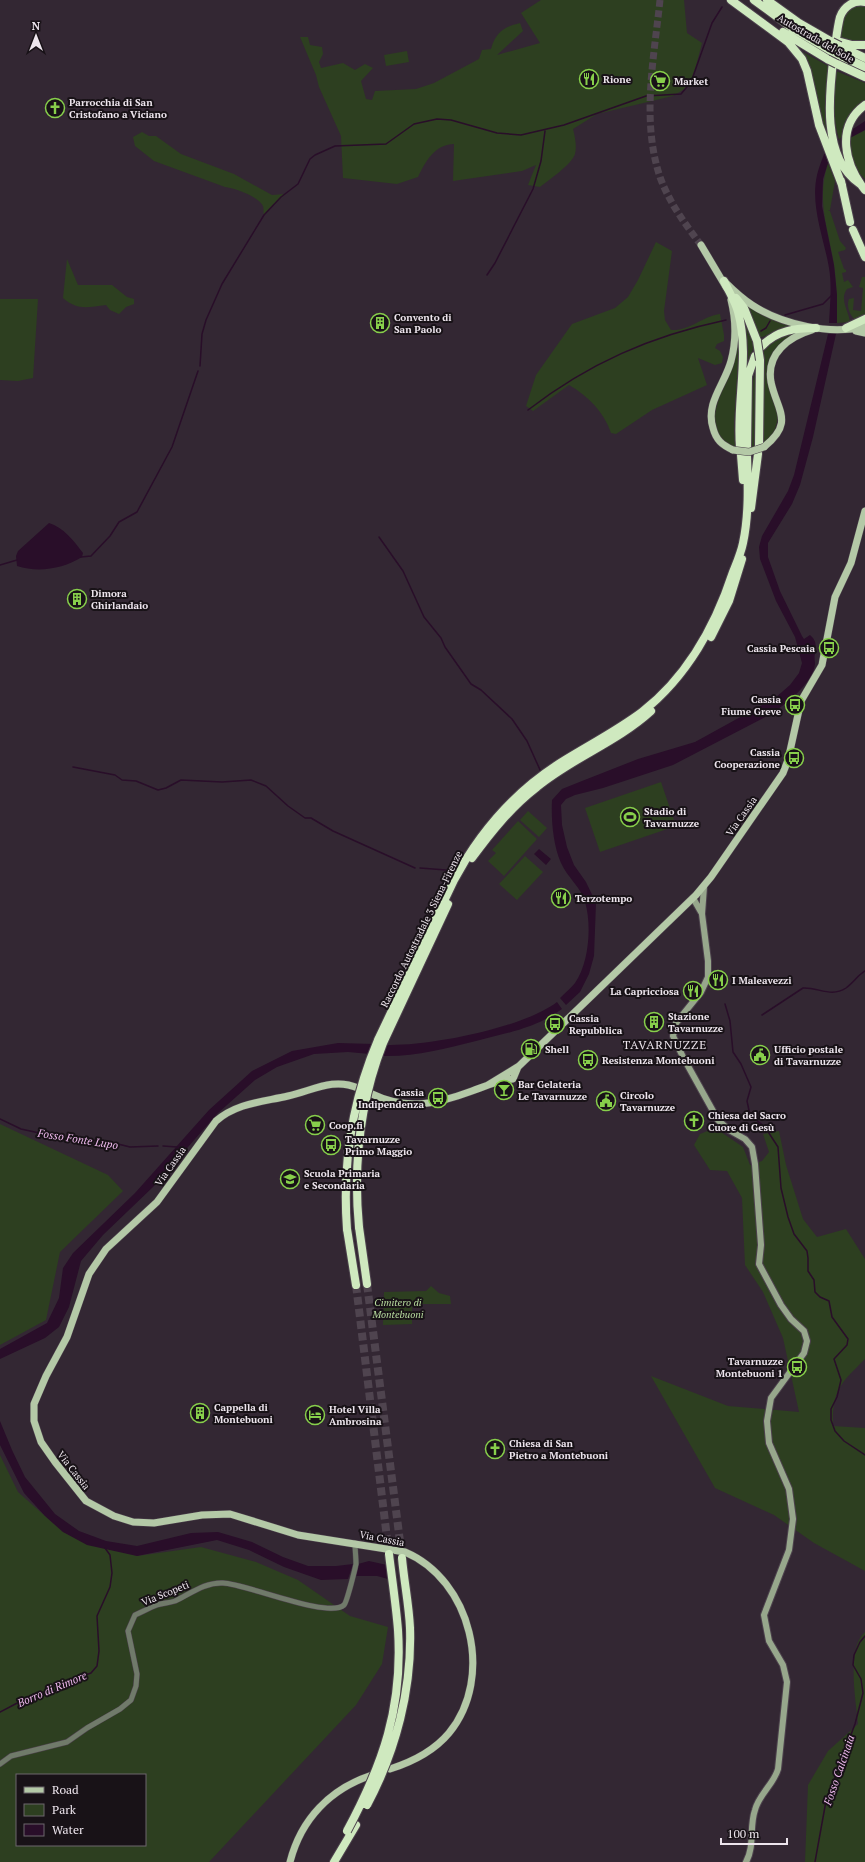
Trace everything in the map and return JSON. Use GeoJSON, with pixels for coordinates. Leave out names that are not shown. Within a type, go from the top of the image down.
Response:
{"type":"FeatureCollection","features":[{"type":"Feature","properties":{"kind":"highway"},"geometry":{"type":"LineString","coordinates":[[731,0],[784,39],[802,59],[807,71],[815,114],[833,165],[842,185],[850,222]]}},
{"type":"Feature","properties":{"kind":"highway","name":"Autostrada del Sole"},"geometry":{"type":"LineString","coordinates":[[739,0],[774,26],[829,60],[865,77]]}},
{"type":"Feature","properties":{"kind":"highway","name":"Autostrada del Sole"},"geometry":{"type":"LineString","coordinates":[[754,0],[792,28],[831,51],[865,67]]}},
{"type":"Feature","properties":{"kind":"highway","name":"Autostrada del Sole"},"geometry":{"type":"LineString","coordinates":[[767,0],[784,13],[865,58]]}},
{"type":"Feature","properties":{"kind":"highway"},"geometry":{"type":"LineString","coordinates":[[842,185],[843,169],[833,138],[829,118],[829,103],[839,21],[848,6],[854,2],[865,2]]}},
{"type":"Feature","properties":{"kind":"highway"},"geometry":{"type":"LineString","coordinates":[[836,42],[852,45],[865,45]]}},
{"type":"Feature","properties":{"kind":"highway"},"geometry":{"type":"LineString","coordinates":[[863,187],[853,172],[845,141],[847,128],[856,113],[865,105]]}},
{"type":"Feature","properties":{"kind":"highway"},"geometry":{"type":"LineString","coordinates":[[843,169],[863,187]]}},
{"type":"Feature","properties":{"kind":"highway"},"geometry":{"type":"LineString","coordinates":[[853,230],[865,257]]}},
{"type":"Feature","properties":{"kind":"highway"},"geometry":{"type":"LineString","coordinates":[[724,281],[744,308],[759,343],[760,449],[752,506],[745,530]]}},
{"type":"Feature","properties":{"kind":"highway"},"geometry":{"type":"LineString","coordinates":[[724,281],[735,302],[743,335],[739,406],[742,451]]}},
{"type":"Feature","properties":{"kind":"highway"},"geometry":{"type":"LineString","coordinates":[[846,328],[865,319]]}},
{"type":"Feature","properties":{"kind":"highway"},"geometry":{"type":"LineString","coordinates":[[759,343],[786,331],[816,328]]}},
{"type":"Feature","properties":{"kind":"highway","name":"Raccordo Autostradale 3 Siena-Firenze"},"geometry":{"type":"LineString","coordinates":[[356,1285],[347,1229],[346,1183],[350,1136],[362,1083],[416,964],[471,859],[501,820],[537,786],[618,737],[640,721],[661,702],[689,670],[705,647],[729,601],[740,572],[745,530],[742,451],[748,376],[758,358]]}},
{"type":"Feature","properties":{"kind":"highway","name":"Raccordo Autostradale 3 Siena-Firenze"},"geometry":{"type":"LineString","coordinates":[[367,1284],[359,1227],[356,1183],[359,1137],[369,1084],[381,1042]]}},
{"type":"Feature","properties":{"kind":"highway"},"geometry":{"type":"LineString","coordinates":[[328,1862],[367,1794],[383,1755],[395,1705],[398,1681],[398,1630],[389,1554]]}},
{"type":"Feature","properties":{"kind":"highway"},"geometry":{"type":"LineString","coordinates":[[334,1862],[374,1793],[389,1759],[407,1685],[410,1627],[402,1558]]}},
{"type":"Feature","properties":{"kind":"main road"},"geometry":{"type":"LineString","coordinates":[[701,245],[724,281],[732,302],[734,321],[733,349],[727,372],[714,400],[711,416],[715,434],[719,441],[742,451],[749,452],[760,449],[778,432],[782,418],[778,399],[771,382],[771,372],[774,359],[781,347],[787,341],[816,328]]}},
{"type":"Feature","properties":{"kind":"main road"},"geometry":{"type":"LineString","coordinates":[[724,281],[752,305],[770,315],[816,328],[846,328],[865,326]]}},
{"type":"Feature","properties":{"kind":"main road"},"geometry":{"type":"LineString","coordinates":[[846,328],[865,332]]}},
{"type":"Feature","properties":{"kind":"main road","name":"Via Cassia"},"geometry":{"type":"LineString","coordinates":[[372,1094],[395,1103],[416,1104],[452,1098],[511,1075],[704,887],[785,770],[799,706],[822,665],[833,603],[851,563],[865,511]]}},
{"type":"Feature","properties":{"kind":"main road"},"geometry":{"type":"LineString","coordinates":[[704,887],[702,914],[708,973],[707,982],[676,1023],[673,1031],[676,1045],[718,1120],[729,1130],[745,1139],[752,1147],[755,1164],[761,1245],[759,1264],[780,1305],[804,1331],[808,1341],[804,1353],[772,1396],[769,1408],[769,1443],[789,1489],[793,1519],[789,1550],[770,1594],[764,1618],[769,1641],[782,1665],[787,1682],[778,1769],[774,1778],[760,1797],[755,1808],[750,1850],[746,1862]]}},
{"type":"Feature","properties":{"kind":"main road"},"geometry":{"type":"LineString","coordinates":[[694,897],[700,899],[702,907]]}},
{"type":"Feature","properties":{"kind":"main road"},"geometry":{"type":"LineString","coordinates":[[694,897],[702,914]]}},
{"type":"Feature","properties":{"kind":"main road","name":"Via Cassia"},"geometry":{"type":"LineString","coordinates":[[358,1088],[347,1084],[330,1084],[293,1095],[239,1107],[216,1121],[157,1202],[118,1238],[98,1259],[83,1286],[74,1318],[37,1397],[33,1413],[41,1442],[77,1491],[96,1508],[114,1516],[133,1522],[154,1523],[202,1515],[230,1514],[298,1535],[355,1542],[398,1550],[413,1555],[439,1577],[455,1597],[468,1625],[471,1641],[470,1687],[468,1698],[457,1722],[440,1742],[425,1754],[390,1769]]}},
{"type":"Feature","properties":{"kind":"main road"},"geometry":{"type":"LineString","coordinates":[[290,1862],[303,1829],[326,1800],[342,1788],[372,1775]]}},
{"type":"Feature","properties":{"kind":"street","name":"Via Scopeti"},"geometry":{"type":"LineString","coordinates":[[0,1764],[11,1756],[67,1742],[87,1728],[120,1709],[131,1700],[136,1686],[136,1674],[128,1631],[135,1615],[158,1604],[173,1601],[206,1585],[223,1583],[313,1606],[331,1609],[337,1608],[344,1605],[347,1601],[355,1567],[355,1542]]}},
{"type":"Feature","properties":{"kind":"green space"},"geometry":{"type":"Polygon","coordinates":[[[541,0],[684,0],[687,33],[702,43],[691,85],[673,96],[597,114],[573,129],[576,148],[573,158],[560,172],[540,187],[528,185],[536,165],[522,171],[453,181],[454,144],[441,147],[436,151],[424,165],[418,177],[397,184],[343,178],[341,136],[319,87],[316,75],[300,37],[308,37],[310,45],[322,47],[323,54],[319,62],[321,68],[343,63],[355,70],[365,64],[373,68],[361,81],[366,99],[372,100],[375,91],[416,89],[434,83],[479,59],[482,50],[491,49],[495,38],[501,31],[514,25],[520,23],[523,31],[497,55],[540,43],[521,13],[541,0]]]}},
{"type":"Feature","properties":{"kind":"green space"},"geometry":{"type":"Polygon","coordinates":[[[865,5],[865,43],[840,40],[844,16],[851,8],[865,5]]]}},
{"type":"Feature","properties":{"kind":"green space"},"geometry":{"type":"Polygon","coordinates":[[[799,50],[830,67],[825,104],[829,141],[799,50]]]}},
{"type":"Feature","properties":{"kind":"green space"},"geometry":{"type":"Polygon","coordinates":[[[407,51],[409,62],[386,66],[384,55],[407,51]]]}},
{"type":"Feature","properties":{"kind":"green space"},"geometry":{"type":"Polygon","coordinates":[[[836,71],[865,83],[865,100],[856,107],[849,116],[842,131],[842,137],[839,139],[835,122],[834,105],[836,71]]]}},
{"type":"Feature","properties":{"kind":"green space"},"geometry":{"type":"Polygon","coordinates":[[[865,130],[865,179],[855,169],[848,139],[865,130]]]}},
{"type":"Feature","properties":{"kind":"green space"},"geometry":{"type":"Polygon","coordinates":[[[142,132],[149,136],[156,136],[181,154],[234,174],[272,195],[285,194],[264,215],[263,206],[251,196],[154,161],[135,146],[133,137],[142,132]]]}},
{"type":"Feature","properties":{"kind":"green space"},"geometry":{"type":"Polygon","coordinates":[[[828,163],[835,181],[830,210],[828,211],[830,211],[840,241],[846,248],[845,250],[838,252],[844,269],[846,270],[846,272],[842,273],[844,282],[848,280],[853,287],[847,289],[844,297],[850,322],[837,323],[835,272],[823,202],[823,189],[828,163]]]}},
{"type":"Feature","properties":{"kind":"green space"},"geometry":{"type":"Polygon","coordinates":[[[656,242],[672,251],[664,311],[665,320],[671,330],[678,330],[708,317],[720,314],[724,341],[717,344],[715,348],[720,351],[723,357],[722,363],[715,365],[698,358],[707,385],[652,410],[616,434],[611,433],[600,411],[589,399],[569,385],[533,411],[526,406],[536,375],[572,324],[615,308],[628,297],[656,242]]]}},
{"type":"Feature","properties":{"kind":"green space"},"geometry":{"type":"Polygon","coordinates":[[[67,259],[78,285],[112,285],[127,297],[134,299],[134,304],[126,307],[119,314],[110,310],[106,305],[83,307],[68,302],[63,298],[67,259]]]}},
{"type":"Feature","properties":{"kind":"green space"},"geometry":{"type":"Polygon","coordinates":[[[862,277],[865,277],[865,316],[856,321],[849,311],[848,302],[849,299],[854,298],[853,310],[861,311],[863,288],[859,287],[862,277]]]}},
{"type":"Feature","properties":{"kind":"green space"},"geometry":{"type":"Polygon","coordinates":[[[0,299],[38,299],[33,378],[18,381],[0,380],[0,299]]]}},
{"type":"Feature","properties":{"kind":"green space"},"geometry":{"type":"Polygon","coordinates":[[[742,299],[791,326],[759,338],[742,299]]]}},
{"type":"Feature","properties":{"kind":"green space"},"geometry":{"type":"Polygon","coordinates":[[[740,309],[752,334],[754,347],[745,368],[740,309]]]}},
{"type":"Feature","properties":{"kind":"green space"},"geometry":{"type":"Polygon","coordinates":[[[740,332],[734,424],[735,447],[723,441],[717,433],[714,423],[718,400],[731,368],[740,332]]]}},
{"type":"Feature","properties":{"kind":"green space"},"geometry":{"type":"Polygon","coordinates":[[[796,332],[770,361],[778,418],[774,433],[763,445],[762,353],[775,340],[796,332]]]}},
{"type":"Feature","properties":{"kind":"green space"},"geometry":{"type":"Polygon","coordinates":[[[757,366],[757,447],[752,448],[752,384],[757,366]]]}},
{"type":"Feature","properties":{"kind":"green space","name":"Stadio di Tavarnuzze"},"geometry":{"type":"Polygon","coordinates":[[[661,782],[676,826],[600,852],[585,808],[661,782]]]}},
{"type":"Feature","properties":{"kind":"green space"},"geometry":{"type":"Polygon","coordinates":[[[528,811],[547,828],[539,837],[520,820],[528,811]]]}},
{"type":"Feature","properties":{"kind":"green space"},"geometry":{"type":"Polygon","coordinates":[[[518,821],[537,839],[504,876],[488,861],[496,853],[492,850],[518,821]]]}},
{"type":"Feature","properties":{"kind":"green space"},"geometry":{"type":"Polygon","coordinates":[[[525,856],[543,872],[517,900],[499,884],[525,856]]]}},
{"type":"Feature","properties":{"kind":"green space"},"geometry":{"type":"Polygon","coordinates":[[[0,1124],[108,1175],[123,1191],[60,1252],[46,1320],[0,1345],[0,1124]]]}},
{"type":"Feature","properties":{"kind":"green space"},"geometry":{"type":"Polygon","coordinates":[[[715,1128],[743,1147],[750,1165],[762,1161],[769,1152],[763,1134],[779,1131],[786,1165],[803,1219],[817,1237],[846,1229],[865,1259],[865,1359],[844,1381],[836,1395],[833,1426],[865,1428],[865,1571],[814,1543],[774,1515],[715,1488],[651,1376],[728,1406],[799,1412],[783,1338],[763,1292],[745,1265],[742,1198],[727,1171],[710,1170],[694,1145],[700,1134],[715,1128]]]}},
{"type":"Feature","properties":{"kind":"green space","name":"Cimitero di Montebuoni"},"geometry":{"type":"Polygon","coordinates":[[[431,1286],[439,1293],[450,1296],[451,1304],[412,1304],[412,1324],[383,1325],[384,1292],[426,1291],[431,1286]]]}},
{"type":"Feature","properties":{"kind":"green space"},"geometry":{"type":"Polygon","coordinates":[[[0,1455],[18,1492],[63,1532],[137,1556],[201,1547],[256,1562],[298,1580],[350,1616],[388,1627],[382,1664],[356,1705],[209,1862],[0,1862],[0,1455]]]}},
{"type":"Feature","properties":{"kind":"green space"},"geometry":{"type":"Polygon","coordinates":[[[865,1632],[865,1862],[805,1862],[808,1785],[828,1751],[858,1724],[854,1689],[854,1662],[859,1640],[865,1632]]]}},
{"type":"Feature","properties":{"kind":"water"},"geometry":{"type":"Polygon","coordinates":[[[865,121],[865,130],[848,139],[850,131],[865,121]]]}},
{"type":"Feature","properties":{"kind":"water"},"geometry":{"type":"Polygon","coordinates":[[[825,152],[828,163],[823,179],[822,206],[834,265],[837,295],[837,323],[829,323],[830,275],[818,222],[815,198],[817,175],[825,152]]]}},
{"type":"Feature","properties":{"kind":"water"},"geometry":{"type":"Polygon","coordinates":[[[828,334],[836,334],[813,437],[800,485],[792,504],[768,543],[768,557],[780,591],[804,639],[810,635],[815,642],[815,664],[813,671],[804,686],[784,705],[771,714],[673,765],[603,788],[575,795],[566,799],[561,805],[562,825],[567,847],[574,865],[586,882],[596,903],[594,956],[589,974],[580,992],[566,1005],[560,998],[570,989],[580,975],[586,955],[589,932],[587,911],[583,897],[558,856],[553,832],[552,800],[562,789],[638,759],[695,742],[775,698],[790,685],[799,673],[802,663],[795,637],[776,601],[760,559],[759,547],[762,536],[788,491],[794,475],[828,334]]]}},
{"type":"Feature","properties":{"kind":"water"},"geometry":{"type":"Polygon","coordinates":[[[49,523],[68,535],[83,553],[82,557],[59,567],[50,569],[33,569],[17,566],[16,556],[18,551],[49,523]]]}},
{"type":"Feature","properties":{"kind":"water"},"geometry":{"type":"Polygon","coordinates":[[[539,849],[551,859],[546,865],[534,854],[539,849]]]}},
{"type":"Feature","properties":{"kind":"water"},"geometry":{"type":"Polygon","coordinates":[[[557,1002],[562,1009],[542,1021],[521,1029],[429,1052],[382,1056],[387,1045],[405,1045],[451,1039],[475,1034],[522,1020],[557,1002]]]}},
{"type":"Feature","properties":{"kind":"water"},"geometry":{"type":"Polygon","coordinates":[[[338,1043],[374,1044],[370,1054],[348,1052],[314,1054],[277,1067],[255,1080],[217,1114],[153,1187],[103,1235],[81,1261],[69,1307],[59,1327],[45,1338],[0,1359],[0,1349],[47,1323],[59,1298],[63,1268],[73,1253],[135,1193],[209,1110],[252,1071],[292,1051],[338,1043]]]}},
{"type":"Feature","properties":{"kind":"water"},"geometry":{"type":"Polygon","coordinates":[[[0,1421],[25,1477],[55,1514],[79,1531],[106,1541],[137,1546],[191,1533],[218,1532],[252,1542],[283,1557],[308,1566],[336,1566],[353,1564],[348,1579],[321,1580],[284,1567],[249,1550],[217,1540],[137,1556],[87,1545],[63,1532],[45,1516],[24,1493],[0,1445],[0,1421]]]}},
{"type":"Feature","properties":{"kind":"water"},"geometry":{"type":"Polygon","coordinates":[[[369,1561],[387,1565],[388,1579],[377,1576],[354,1576],[358,1564],[369,1561]]]}},
{"type":"Feature","properties":{"kind":"waterway"},"geometry":{"type":"LineString","coordinates":[[200,366],[202,334],[206,320],[222,284],[264,215],[281,197],[298,184],[310,159],[315,155],[335,146],[386,144],[414,124],[437,119],[451,120],[497,133],[521,135],[564,125],[646,96],[681,94],[691,82],[712,23],[722,7]]}},
{"type":"Feature","properties":{"kind":"waterway"},"geometry":{"type":"LineString","coordinates":[[487,275],[495,263],[533,189],[541,161],[545,131]]}},
{"type":"Feature","properties":{"kind":"waterway"},"geometry":{"type":"LineString","coordinates":[[785,315],[823,304],[832,295]]}},
{"type":"Feature","properties":{"kind":"waterway"},"geometry":{"type":"LineString","coordinates":[[528,410],[574,378],[622,353],[672,334],[726,320]]}},
{"type":"Feature","properties":{"kind":"waterway"},"geometry":{"type":"LineString","coordinates":[[761,331],[766,328],[770,321]]}},
{"type":"Feature","properties":{"kind":"waterway"},"geometry":{"type":"LineString","coordinates":[[81,557],[91,556],[110,536],[119,522],[137,512],[172,447],[198,371]]}},
{"type":"Feature","properties":{"kind":"waterway"},"geometry":{"type":"LineString","coordinates":[[379,537],[403,571],[424,617],[441,638],[445,647],[471,684],[481,690],[512,719],[527,741],[541,772]]}},
{"type":"Feature","properties":{"kind":"waterway"},"geometry":{"type":"LineString","coordinates":[[0,565],[17,560]]}},
{"type":"Feature","properties":{"kind":"waterway"},"geometry":{"type":"LineString","coordinates":[[73,767],[115,775],[122,780],[136,781],[158,790],[166,788],[181,780],[222,782],[251,780],[266,786],[288,806],[305,818],[311,818],[333,831],[415,868]]}},
{"type":"Feature","properties":{"kind":"waterway"},"geometry":{"type":"LineString","coordinates":[[420,868],[446,870]]}},
{"type":"Feature","properties":{"kind":"waterway"},"geometry":{"type":"LineString","coordinates":[[762,1015],[803,988],[830,992],[840,991],[849,986],[865,971]]}},
{"type":"Feature","properties":{"kind":"waterway"},"geometry":{"type":"LineString","coordinates":[[725,1004],[730,1021],[733,1052],[741,1064],[751,1087],[747,1101],[750,1115],[765,1127],[778,1147],[781,1188],[788,1217],[794,1234],[807,1251],[808,1271],[814,1280],[815,1292],[820,1297],[829,1301],[832,1317],[848,1339],[847,1345],[834,1359],[841,1380],[837,1397],[831,1409],[831,1420],[835,1431],[844,1441],[865,1455]]}},
{"type":"Feature","properties":{"kind":"waterway","name":"Fosso Fonte Lupo"},"geometry":{"type":"LineString","coordinates":[[0,1119],[21,1129],[62,1138],[106,1141],[130,1147],[158,1146]]}},
{"type":"Feature","properties":{"kind":"waterway","name":"Fosso Fonte Lupo"},"geometry":{"type":"LineString","coordinates":[[163,1146],[177,1147]]}},
{"type":"Feature","properties":{"kind":"waterway","name":"Borro di Rimore"},"geometry":{"type":"LineString","coordinates":[[0,1712],[23,1700],[38,1696],[52,1687],[91,1673],[97,1666],[99,1651],[97,1616],[110,1587],[112,1573],[110,1555],[105,1548]]}},
{"type":"Feature","properties":{"kind":"waterway","name":"Fosso Calcinaia"},"geometry":{"type":"LineString","coordinates":[[815,1862],[826,1801],[855,1724],[863,1693],[861,1679],[853,1665],[854,1655],[860,1642],[865,1636]]}},
{"type":"Feature","properties":{"kind":"tunnel"},"geometry":{"type":"LineString","coordinates":[[660,0],[652,66],[650,111],[654,155],[660,177],[668,195],[683,221],[701,245]]}},
{"type":"Feature","properties":{"kind":"tunnel"},"geometry":{"type":"LineString","coordinates":[[367,1284],[402,1557]]}},
{"type":"Feature","properties":{"kind":"tunnel"},"geometry":{"type":"LineString","coordinates":[[356,1285],[389,1554]]}},
{"type":"Feature","properties":{"kind":"place","name":"Rione"},"geometry":{"type":"Point","coordinates":[589,79]}},
{"type":"Feature","properties":{"kind":"place","name":"Market"},"geometry":{"type":"Point","coordinates":[660,81]}},
{"type":"Feature","properties":{"kind":"place","name":"Parrocchia di San Cristofano a Viciano"},"geometry":{"type":"Point","coordinates":[55,108]}},
{"type":"Feature","properties":{"kind":"place","name":"Convento di San Paolo"},"geometry":{"type":"Point","coordinates":[380,323]}},
{"type":"Feature","properties":{"kind":"place","name":"Dimora Ghirlandaio"},"geometry":{"type":"Point","coordinates":[77,599]}},
{"type":"Feature","properties":{"kind":"place","name":"Cassia Pescaia"},"geometry":{"type":"Point","coordinates":[829,648]}},
{"type":"Feature","properties":{"kind":"place","name":"Cassia Fiume Greve"},"geometry":{"type":"Point","coordinates":[795,705]}},
{"type":"Feature","properties":{"kind":"place","name":"Cassia Cooperazione"},"geometry":{"type":"Point","coordinates":[794,758]}},
{"type":"Feature","properties":{"kind":"place","name":"Stadio di Tavarnuzze"},"geometry":{"type":"Point","coordinates":[630,817]}},
{"type":"Feature","properties":{"kind":"place","name":"Terzotempo"},"geometry":{"type":"Point","coordinates":[561,898]}},
{"type":"Feature","properties":{"kind":"place","name":"I Maleavezzi"},"geometry":{"type":"Point","coordinates":[718,980]}},
{"type":"Feature","properties":{"kind":"place","name":"La Capricciosa"},"geometry":{"type":"Point","coordinates":[693,991]}},
{"type":"Feature","properties":{"kind":"place","name":"Stazione Tavarnuzze"},"geometry":{"type":"Point","coordinates":[654,1022]}},
{"type":"Feature","properties":{"kind":"place","name":"Cassia Repubblica"},"geometry":{"type":"Point","coordinates":[555,1024]}},
{"type":"Feature","properties":{"kind":"place","name":"Shell"},"geometry":{"type":"Point","coordinates":[531,1049]}},
{"type":"Feature","properties":{"kind":"place","name":"Ufficio postale di Tavarnuzze"},"geometry":{"type":"Point","coordinates":[760,1055]}},
{"type":"Feature","properties":{"kind":"place","name":"Resistenza Montebuoni"},"geometry":{"type":"Point","coordinates":[588,1060]}},
{"type":"Feature","properties":{"kind":"place","name":"Bar Gelateria Le Tavarnuzze"},"geometry":{"type":"Point","coordinates":[504,1090]}},
{"type":"Feature","properties":{"kind":"place","name":"Cassia Indipendenza"},"geometry":{"type":"Point","coordinates":[438,1098]}},
{"type":"Feature","properties":{"kind":"place","name":"Circolo Tavarnuzze"},"geometry":{"type":"Point","coordinates":[606,1101]}},
{"type":"Feature","properties":{"kind":"place","name":"Chiesa del Sacro Cuore di Gesù"},"geometry":{"type":"Point","coordinates":[694,1121]}},
{"type":"Feature","properties":{"kind":"place","name":"Coop.fi"},"geometry":{"type":"Point","coordinates":[315,1125]}},
{"type":"Feature","properties":{"kind":"place","name":"Tavarnuzze Primo Maggio"},"geometry":{"type":"Point","coordinates":[331,1145]}},
{"type":"Feature","properties":{"kind":"place","name":"Scuola Primaria e Secondaria"},"geometry":{"type":"Point","coordinates":[290,1179]}},
{"type":"Feature","properties":{"kind":"place","name":"Tavarnuzze Montebuoni 1"},"geometry":{"type":"Point","coordinates":[797,1367]}},
{"type":"Feature","properties":{"kind":"place","name":"Cappella di Montebuoni"},"geometry":{"type":"Point","coordinates":[200,1413]}},
{"type":"Feature","properties":{"kind":"place","name":"Hotel Villa Ambrosina"},"geometry":{"type":"Point","coordinates":[315,1415]}},
{"type":"Feature","properties":{"kind":"place","name":"Chiesa di San Pietro a Montebuoni"},"geometry":{"type":"Point","coordinates":[495,1449]}},
{"type":"Feature","properties":{"kind":"district","name":"TAVARNUZZE"},"geometry":{"type":"Point","coordinates":[665,1045]}}]}
